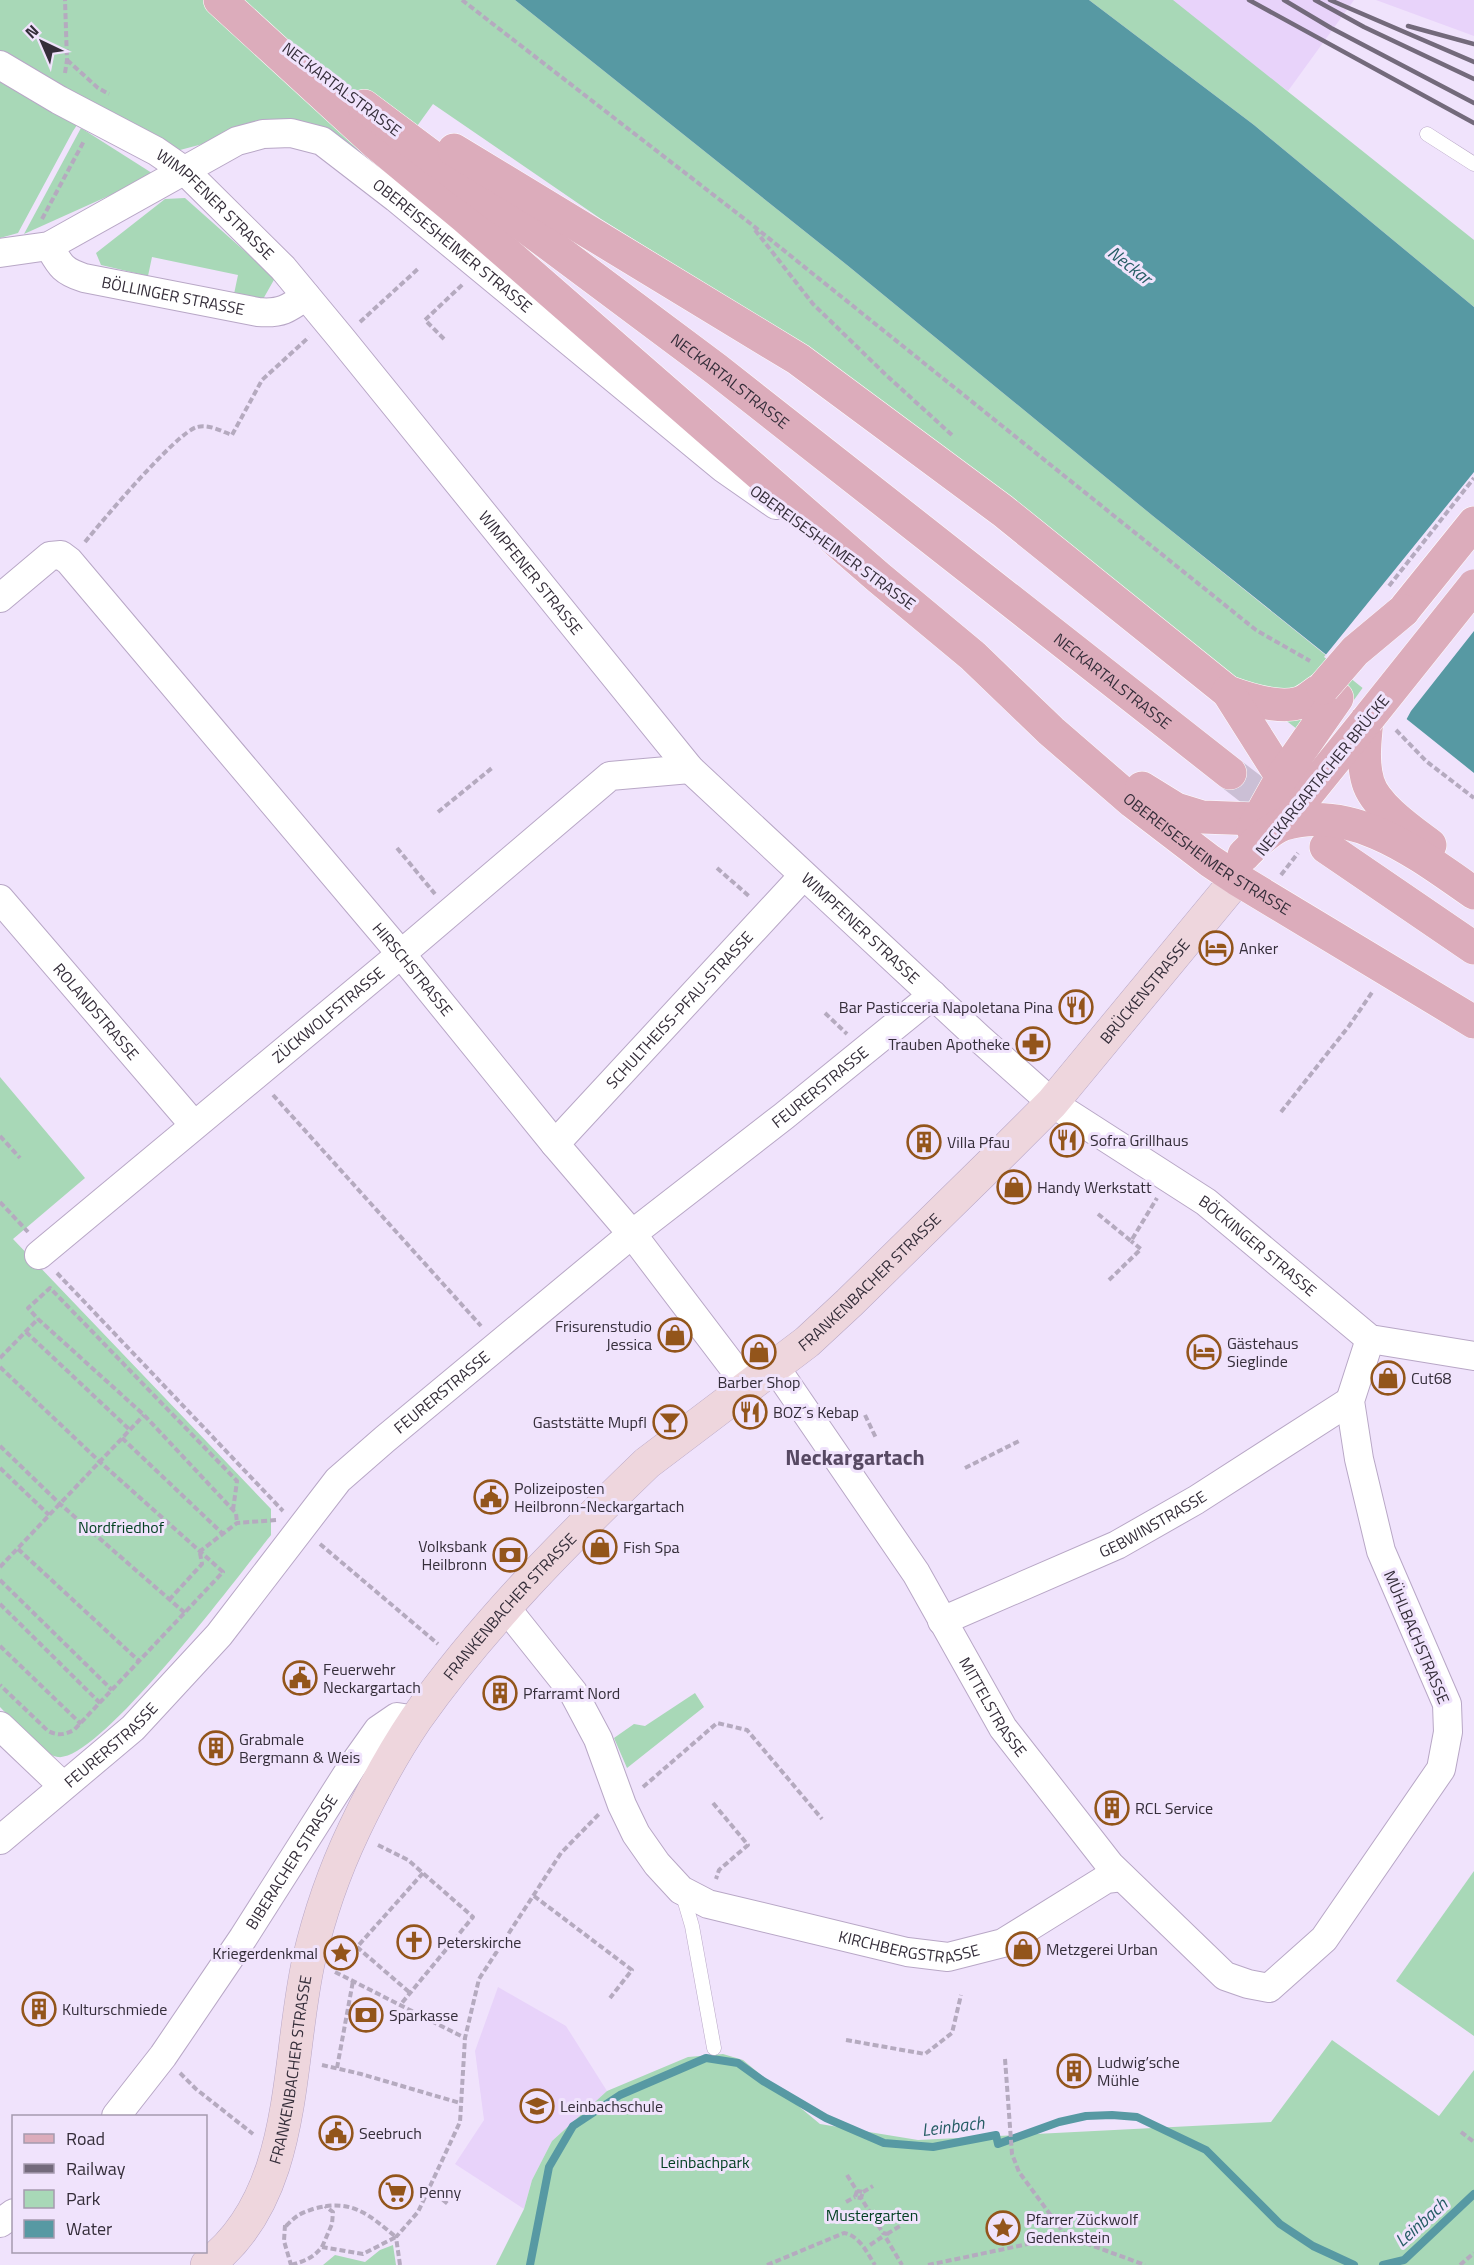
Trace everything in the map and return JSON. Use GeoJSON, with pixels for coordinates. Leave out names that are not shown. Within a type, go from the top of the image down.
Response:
{"type":"FeatureCollection","features":[{"type":"Feature","properties":{"kind":"main road","name":"NECKARTALSTRASSE"},"geometry":{"type":"LineString","coordinates":[[221,0],[716,369],[1230,773]]}},
{"type":"Feature","properties":{"kind":"main road"},"geometry":{"type":"LineString","coordinates":[[221,0],[376,143],[557,296],[878,577]]}},
{"type":"Feature","properties":{"kind":"main road"},"geometry":{"type":"LineString","coordinates":[[301,58],[798,359],[1003,511],[1228,692],[1282,777],[1280,816]]}},
{"type":"Feature","properties":{"kind":"main road","name":"NECKARGARTACHER BRÜCKE"},"geometry":{"type":"LineString","coordinates":[[1280,816],[1282,777],[1324,683],[1393,602],[1474,523]]}},
{"type":"Feature","properties":{"kind":"main road","name":"OBEREISESHEIMER STRASSE"},"geometry":{"type":"LineString","coordinates":[[878,577],[973,656],[1051,731],[1133,802],[1210,861],[1240,867],[1474,1022]]}},
{"type":"Feature","properties":{"kind":"main road","name":"NECKARGARTACHER BRÜCKE"},"geometry":{"type":"LineString","coordinates":[[1240,867],[1280,816],[1381,725],[1474,586]]}},
{"type":"Feature","properties":{"kind":"main road"},"geometry":{"type":"LineString","coordinates":[[973,656],[1150,794],[1176,809],[1202,817],[1324,818],[1368,828],[1423,858],[1474,892]]}},
{"type":"Feature","properties":{"kind":"main road"},"geometry":{"type":"LineString","coordinates":[[1228,692],[1252,700],[1299,703],[1324,683]]}},
{"type":"Feature","properties":{"kind":"main road"},"geometry":{"type":"LineString","coordinates":[[1381,725],[1364,752],[1368,783],[1376,797],[1400,822],[1474,880]]}},
{"type":"Feature","properties":{"kind":"main road"},"geometry":{"type":"LineString","coordinates":[[1326,847],[1474,948]]}},
{"type":"Feature","properties":{"kind":"main road","name":"BRÜCKENSTRASSE"},"geometry":{"type":"LineString","coordinates":[[1052,1103],[1240,867]]}},
{"type":"Feature","properties":{"kind":"main road","name":"FRANKENBACHER STRASSE"},"geometry":{"type":"LineString","coordinates":[[207,2265],[242,2253],[269,2181],[278,2145],[309,1960],[331,1889],[353,1832],[416,1720],[460,1662],[506,1608],[573,1535],[647,1463],[749,1388],[849,1303],[1052,1103]]}},
{"type":"Feature","properties":{"kind":"street","name":"WIMPFENER STRASSE"},"geometry":{"type":"LineString","coordinates":[[0,65],[96,120],[156,151],[185,171],[283,268],[690,769],[803,876],[1052,1103]]}},
{"type":"Feature","properties":{"kind":"street","name":"OBEREISESHEIMER STRASSE"},"geometry":{"type":"LineString","coordinates":[[185,171],[237,141],[263,134],[291,133],[322,141],[358,166],[723,468],[878,577]]}},
{"type":"Feature","properties":{"kind":"street"},"geometry":{"type":"LineString","coordinates":[[33,254],[185,171]]}},
{"type":"Feature","properties":{"kind":"street","name":"BÖLLINGER STRASSE"},"geometry":{"type":"LineString","coordinates":[[33,254],[69,273],[84,278],[258,312],[274,313],[288,309],[306,296]]}},
{"type":"Feature","properties":{"kind":"street"},"geometry":{"type":"LineString","coordinates":[[0,598],[50,556],[56,554],[67,559]]}},
{"type":"Feature","properties":{"kind":"street","name":"HIRSCHSTRASSE"},"geometry":{"type":"LineString","coordinates":[[67,559],[401,954],[555,1144],[632,1234],[749,1388]]}},
{"type":"Feature","properties":{"kind":"street","name":"ZÜCKWOLFSTRASSE"},"geometry":{"type":"LineString","coordinates":[[44,1252],[610,776],[690,769]]}},
{"type":"Feature","properties":{"kind":"street","name":"SCHULTHEISS-PFAU-STRASSE"},"geometry":{"type":"LineString","coordinates":[[555,1144],[803,876]]}},
{"type":"Feature","properties":{"kind":"street","name":"ROLANDSTRASSE"},"geometry":{"type":"LineString","coordinates":[[0,899],[194,1125]]}},
{"type":"Feature","properties":{"kind":"street","name":"FEURERSTRASSE"},"geometry":{"type":"LineString","coordinates":[[0,1840],[133,1728],[219,1635],[296,1524],[338,1480],[632,1234],[775,1123],[933,995]]}},
{"type":"Feature","properties":{"kind":"street","name":"BÖCKINGER STRASSE"},"geometry":{"type":"LineString","coordinates":[[1052,1103],[1206,1202],[1370,1339]]}},
{"type":"Feature","properties":{"kind":"street"},"geometry":{"type":"LineString","coordinates":[[1370,1339],[1474,1356]]}},
{"type":"Feature","properties":{"kind":"street","name":"MÜHLBACHSTRASSE"},"geometry":{"type":"LineString","coordinates":[[1269,1988],[1324,1939],[1364,1883],[1441,1769],[1448,1732],[1447,1704],[1381,1551],[1359,1459],[1350,1401],[1370,1339]]}},
{"type":"Feature","properties":{"kind":"street","name":"MITTELSTRASSE"},"geometry":{"type":"LineString","coordinates":[[775,1367],[916,1573],[1003,1728],[1110,1865],[1225,1976],[1269,1988]]}},
{"type":"Feature","properties":{"kind":"street","name":"GEBWINSTRASSE"},"geometry":{"type":"LineString","coordinates":[[942,1621],[1117,1545],[1196,1500],[1350,1401]]}},
{"type":"Feature","properties":{"kind":"street","name":"KIRCHBERGSTRASSE"},"geometry":{"type":"LineString","coordinates":[[506,1608],[573,1692],[598,1739],[620,1800],[636,1834],[657,1864],[681,1890],[708,1904],[907,1952],[948,1957],[1003,1943],[1106,1878],[1122,1877]]}},
{"type":"Feature","properties":{"kind":"street","name":"BIBERACHER STRASSE"},"geometry":{"type":"LineString","coordinates":[[117,2115],[163,2056],[243,1938],[313,1825],[378,1730],[397,1717],[416,1720]]}},
{"type":"Feature","properties":{"kind":"street"},"geometry":{"type":"LineString","coordinates":[[0,1726],[63,1785]]}},
{"type":"Feature","properties":{"kind":"lane"},"geometry":{"type":"LineString","coordinates":[[1427,134],[1474,164]]}},
{"type":"Feature","properties":{"kind":"lane","name":"KIRCHBERGSTRASSE"},"geometry":{"type":"LineString","coordinates":[[681,1890],[692,1926],[714,2048]]}},
{"type":"Feature","properties":{"kind":"path"},"geometry":{"type":"LineString","coordinates":[[65,0],[67,60]]}},
{"type":"Feature","properties":{"kind":"path"},"geometry":{"type":"LineString","coordinates":[[462,0],[751,224],[1324,683]]}},
{"type":"Feature","properties":{"kind":"path"},"geometry":{"type":"LineString","coordinates":[[33,254],[96,120]]}},
{"type":"Feature","properties":{"kind":"path"},"geometry":{"type":"LineString","coordinates":[[751,224],[813,304],[885,374]]}},
{"type":"Feature","properties":{"kind":"path"},"geometry":{"type":"LineString","coordinates":[[444,339],[425,320],[481,267]]}},
{"type":"Feature","properties":{"kind":"path"},"geometry":{"type":"LineString","coordinates":[[67,559],[176,440],[196,427],[209,426],[232,435],[262,380],[419,268]]}},
{"type":"Feature","properties":{"kind":"path"},"geometry":{"type":"LineString","coordinates":[[1393,602],[1474,478]]}},
{"type":"Feature","properties":{"kind":"path"},"geometry":{"type":"LineString","coordinates":[[1381,725],[1405,737],[1426,762],[1474,798]]}},
{"type":"Feature","properties":{"kind":"path"},"geometry":{"type":"LineString","coordinates":[[438,812],[492,768]]}},
{"type":"Feature","properties":{"kind":"path"},"geometry":{"type":"LineString","coordinates":[[397,849],[450,911]]}},
{"type":"Feature","properties":{"kind":"path"},"geometry":{"type":"LineString","coordinates":[[717,868],[769,913]]}},
{"type":"Feature","properties":{"kind":"path"},"geometry":{"type":"LineString","coordinates":[[1281,1112],[1350,1026],[1371,995]]}},
{"type":"Feature","properties":{"kind":"path"},"geometry":{"type":"LineString","coordinates":[[254,1075],[498,1345]]}},
{"type":"Feature","properties":{"kind":"path"},"geometry":{"type":"LineString","coordinates":[[0,1136],[20,1158]]}},
{"type":"Feature","properties":{"kind":"path"},"geometry":{"type":"LineString","coordinates":[[1131,1241],[1169,1177]]}},
{"type":"Feature","properties":{"kind":"path"},"geometry":{"type":"LineString","coordinates":[[0,1202],[296,1524],[422,1630]]}},
{"type":"Feature","properties":{"kind":"path"},"geometry":{"type":"LineString","coordinates":[[1098,1214],[1141,1249],[1109,1280]]}},
{"type":"Feature","properties":{"kind":"path"},"geometry":{"type":"LineString","coordinates":[[233,1510],[237,1481],[50,1287],[28,1308],[144,1415],[233,1510],[236,1513],[237,1523]]}},
{"type":"Feature","properties":{"kind":"path"},"geometry":{"type":"LineString","coordinates":[[0,1358],[38,1319]]}},
{"type":"Feature","properties":{"kind":"path"},"geometry":{"type":"LineString","coordinates":[[26,1332],[130,1430]]}},
{"type":"Feature","properties":{"kind":"path"},"geometry":{"type":"LineString","coordinates":[[0,1367],[100,1462],[223,1572],[81,1724],[64,1735],[55,1735],[48,1731],[0,1685]]}},
{"type":"Feature","properties":{"kind":"path"},"geometry":{"type":"LineString","coordinates":[[0,1567],[144,1415]]}},
{"type":"Feature","properties":{"kind":"path"},"geometry":{"type":"LineString","coordinates":[[865,1415],[876,1438]]}},
{"type":"Feature","properties":{"kind":"path"},"geometry":{"type":"LineString","coordinates":[[122,1438],[223,1534]]}},
{"type":"Feature","properties":{"kind":"path"},"geometry":{"type":"LineString","coordinates":[[964,1468],[1019,1441]]}},
{"type":"Feature","properties":{"kind":"path"},"geometry":{"type":"LineString","coordinates":[[0,1446],[60,1504],[184,1613]]}},
{"type":"Feature","properties":{"kind":"path"},"geometry":{"type":"LineString","coordinates":[[0,1468],[49,1515]]}},
{"type":"Feature","properties":{"kind":"path"},"geometry":{"type":"LineString","coordinates":[[199,1552],[237,1523],[296,1524]]}},
{"type":"Feature","properties":{"kind":"path"},"geometry":{"type":"LineString","coordinates":[[18,1549],[140,1661]]}},
{"type":"Feature","properties":{"kind":"path"},"geometry":{"type":"LineString","coordinates":[[169,1600],[202,1564],[199,1552]]}},
{"type":"Feature","properties":{"kind":"path"},"geometry":{"type":"LineString","coordinates":[[0,1580],[112,1690]]}},
{"type":"Feature","properties":{"kind":"path"},"geometry":{"type":"LineString","coordinates":[[0,1604],[100,1703]]}},
{"type":"Feature","properties":{"kind":"path"},"geometry":{"type":"LineString","coordinates":[[0,1646],[81,1724]]}},
{"type":"Feature","properties":{"kind":"path"},"geometry":{"type":"LineString","coordinates":[[322,2247],[363,2254],[396,2237],[418,2212],[460,2122],[465,2038],[479,1979],[561,1853],[620,1800],[717,1723],[747,1730],[822,1819]]}},
{"type":"Feature","properties":{"kind":"path"},"geometry":{"type":"LineString","coordinates":[[713,1803],[748,1845],[719,1870]]}},
{"type":"Feature","properties":{"kind":"path"},"geometry":{"type":"LineString","coordinates":[[353,1832],[408,1860],[473,1917],[401,2004]]}},
{"type":"Feature","properties":{"kind":"path"},"geometry":{"type":"LineString","coordinates":[[409,1992],[357,1947],[423,1873]]}},
{"type":"Feature","properties":{"kind":"path"},"geometry":{"type":"LineString","coordinates":[[534,1896],[632,1970],[610,1998]]}},
{"type":"Feature","properties":{"kind":"path"},"geometry":{"type":"LineString","coordinates":[[309,1960],[465,2038]]}},
{"type":"Feature","properties":{"kind":"path"},"geometry":{"type":"LineString","coordinates":[[337,2068],[353,1981]]}},
{"type":"Feature","properties":{"kind":"path"},"geometry":{"type":"LineString","coordinates":[[846,2040],[925,2054],[952,2033],[961,1995]]}},
{"type":"Feature","properties":{"kind":"path"},"geometry":{"type":"LineString","coordinates":[[163,2056],[196,2089],[248,2131],[278,2145]]}},
{"type":"Feature","properties":{"kind":"path"},"geometry":{"type":"LineString","coordinates":[[1005,2060],[1012,2154],[1019,2172],[1066,2236]]}},
{"type":"Feature","properties":{"kind":"path"},"geometry":{"type":"LineString","coordinates":[[293,2061],[337,2068],[460,2103]]}},
{"type":"Feature","properties":{"kind":"path"},"geometry":{"type":"LineString","coordinates":[[1461,2132],[1474,2142]]}},
{"type":"Feature","properties":{"kind":"path"},"geometry":{"type":"LineString","coordinates":[[847,2175],[857,2191],[862,2192],[873,2186]]}},
{"type":"Feature","properties":{"kind":"path"},"geometry":{"type":"LineString","coordinates":[[429,2188],[449,2205]]}},
{"type":"Feature","properties":{"kind":"path"},"geometry":{"type":"LineString","coordinates":[[855,2197],[857,2191]]}},
{"type":"Feature","properties":{"kind":"path"},"geometry":{"type":"LineString","coordinates":[[862,2192],[861,2198],[902,2265]]}},
{"type":"Feature","properties":{"kind":"path"},"geometry":{"type":"LineString","coordinates":[[846,2202],[855,2197],[861,2198]]}},
{"type":"Feature","properties":{"kind":"path"},"geometry":{"type":"LineString","coordinates":[[260,2202],[286,2226]]}},
{"type":"Feature","properties":{"kind":"path"},"geometry":{"type":"LineString","coordinates":[[325,2205],[333,2212],[332,2224],[322,2247],[316,2255],[306,2261],[291,2265],[284,2241],[286,2226],[298,2213],[325,2205],[340,2204],[368,2214],[396,2237],[400,2265]]}},
{"type":"Feature","properties":{"kind":"path"},"geometry":{"type":"LineString","coordinates":[[870,2245],[900,2226]]}},
{"type":"Feature","properties":{"kind":"path"},"geometry":{"type":"LineString","coordinates":[[767,2265],[844,2233],[852,2234],[857,2238],[875,2265]]}},
{"type":"Feature","properties":{"kind":"path"},"geometry":{"type":"LineString","coordinates":[[928,2265],[1066,2236],[1145,2265]]}},
{"type":"Feature","properties":{"kind":"path"},"geometry":{"type":"LineString","coordinates":[[1460,2265],[1474,2253]]}},
{"type":"Feature","properties":{"kind":"shaded area"},"geometry":{"type":"Polygon","coordinates":[[[1164,0],[1354,0],[1288,91],[1164,0]]]}},
{"type":"Feature","properties":{"kind":"shaded area"},"geometry":{"type":"Polygon","coordinates":[[[1376,0],[1474,0],[1474,36],[1376,0]]]}},
{"type":"Feature","properties":{"kind":"shaded area","name":"Leinbachschule"},"geometry":{"type":"Polygon","coordinates":[[[498,1987],[566,2026],[607,2091],[552,2141],[532,2180],[524,2209],[455,2164],[484,2120],[475,2051],[498,1987]]]}},
{"type":"Feature","properties":{"kind":"green space"},"geometry":{"type":"Polygon","coordinates":[[[0,0],[515,0],[847,265],[1364,686],[1320,747],[813,351],[601,219],[433,104],[394,158],[368,162],[311,126],[214,141],[180,150],[85,113],[18,233],[0,238],[0,0]]]}},
{"type":"Feature","properties":{"kind":"green space"},"geometry":{"type":"Polygon","coordinates":[[[1089,0],[1173,0],[1474,240],[1474,307],[1254,125],[1089,0]]]}},
{"type":"Feature","properties":{"kind":"green space"},"geometry":{"type":"Polygon","coordinates":[[[81,128],[155,175],[24,234],[81,128]]]}},
{"type":"Feature","properties":{"kind":"green space"},"geometry":{"type":"Polygon","coordinates":[[[185,198],[275,278],[262,301],[234,294],[238,275],[152,257],[148,276],[101,265],[96,253],[165,199],[185,198]]]}},
{"type":"Feature","properties":{"kind":"green space","name":"Nordfriedhof"},"geometry":{"type":"Polygon","coordinates":[[[0,1077],[85,1178],[13,1239],[271,1509],[271,1535],[169,1662],[104,1730],[78,1751],[58,1757],[51,1755],[36,1744],[0,1707],[0,1077]]]}},
{"type":"Feature","properties":{"kind":"green space"},"geometry":{"type":"Polygon","coordinates":[[[695,1693],[704,1707],[627,1768],[614,1738],[634,1724],[645,1726],[695,1693]]]}},
{"type":"Feature","properties":{"kind":"green space"},"geometry":{"type":"Polygon","coordinates":[[[1474,1871],[1474,2036],[1396,1981],[1474,1871]]]}},
{"type":"Feature","properties":{"kind":"green space","name":"Leinbachpark"},"geometry":{"type":"Polygon","coordinates":[[[1332,2040],[1439,2116],[1474,2070],[1474,2265],[496,2265],[524,2209],[532,2180],[552,2141],[607,2091],[688,2057],[723,2054],[743,2060],[820,2124],[918,2140],[1271,2122],[1332,2040]]]}},
{"type":"Feature","properties":{"kind":"green space"},"geometry":{"type":"Polygon","coordinates":[[[393,2245],[396,2265],[323,2265],[335,2255],[365,2262],[380,2250],[393,2245]]]}},
{"type":"Feature","properties":{"kind":"water","name":"Neckar"},"geometry":{"type":"Polygon","coordinates":[[[515,0],[1089,0],[1254,125],[1474,307],[1474,773],[1153,516],[847,265],[515,0]]]}},
{"type":"Feature","properties":{"kind":"pier"},"geometry":{"type":"Polygon","coordinates":[[[1474,472],[1474,631],[1411,711],[1405,722],[1324,657],[1474,472]]]}},
{"type":"Feature","properties":{"kind":"waterway","name":"Leinbach"},"geometry":{"type":"LineString","coordinates":[[530,2265],[549,2167],[573,2126],[620,2095],[706,2058],[738,2063],[763,2081],[826,2118],[884,2143],[933,2147],[996,2135],[998,2144],[1059,2122],[1086,2116],[1137,2117],[1206,2150],[1280,2224],[1313,2246],[1354,2265]]}},
{"type":"Feature","properties":{"kind":"waterway","name":"Leinbach"},"geometry":{"type":"LineString","coordinates":[[1383,2265],[1404,2260],[1474,2194]]}},
{"type":"Feature","properties":{"kind":"tunnel"},"geometry":{"type":"LineString","coordinates":[[1230,773],[1291,820]]}},
{"type":"Feature","properties":{"kind":"railway"},"geometry":{"type":"LineString","coordinates":[[1249,0],[1474,123]]}},
{"type":"Feature","properties":{"kind":"railway"},"geometry":{"type":"LineString","coordinates":[[1284,0],[1331,28],[1474,103]]}},
{"type":"Feature","properties":{"kind":"railway"},"geometry":{"type":"LineString","coordinates":[[1315,0],[1364,27],[1474,79]]}},
{"type":"Feature","properties":{"kind":"railway"},"geometry":{"type":"LineString","coordinates":[[1330,0],[1474,62]]}},
{"type":"Feature","properties":{"kind":"railway"},"geometry":{"type":"LineString","coordinates":[[1408,26],[1474,44]]}},
{"type":"Feature","properties":{"kind":"place","name":"Anker"},"geometry":{"type":"Point","coordinates":[1216,948]}},
{"type":"Feature","properties":{"kind":"place","name":"Bar Pasticceria Napoletana Pina"},"geometry":{"type":"Point","coordinates":[1076,1007]}},
{"type":"Feature","properties":{"kind":"place","name":"Trauben Apotheke"},"geometry":{"type":"Point","coordinates":[1033,1044]}},
{"type":"Feature","properties":{"kind":"place","name":"Sofra Grillhaus"},"geometry":{"type":"Point","coordinates":[1067,1140]}},
{"type":"Feature","properties":{"kind":"place","name":"Villa Pfau"},"geometry":{"type":"Point","coordinates":[924,1142]}},
{"type":"Feature","properties":{"kind":"place","name":"Handy Werkstatt"},"geometry":{"type":"Point","coordinates":[1014,1187]}},
{"type":"Feature","properties":{"kind":"place","name":"Frisurenstudio Jessica"},"geometry":{"type":"Point","coordinates":[675,1335]}},
{"type":"Feature","properties":{"kind":"place","name":"Barber Shop"},"geometry":{"type":"Point","coordinates":[759,1352]}},
{"type":"Feature","properties":{"kind":"place","name":"Gästehaus Sieglinde"},"geometry":{"type":"Point","coordinates":[1204,1352]}},
{"type":"Feature","properties":{"kind":"place","name":"Cut68"},"geometry":{"type":"Point","coordinates":[1388,1378]}},
{"type":"Feature","properties":{"kind":"place","name":"BOZ´s Kebap"},"geometry":{"type":"Point","coordinates":[750,1412]}},
{"type":"Feature","properties":{"kind":"place","name":"Gaststätte Mupfl"},"geometry":{"type":"Point","coordinates":[670,1422]}},
{"type":"Feature","properties":{"kind":"place","name":"Polizeiposten Heilbronn-Neckargartach"},"geometry":{"type":"Point","coordinates":[491,1497]}},
{"type":"Feature","properties":{"kind":"place","name":"Fish Spa"},"geometry":{"type":"Point","coordinates":[600,1547]}},
{"type":"Feature","properties":{"kind":"place","name":"Volksbank Heilbronn"},"geometry":{"type":"Point","coordinates":[510,1555]}},
{"type":"Feature","properties":{"kind":"place","name":"Feuerwehr Neckargartach"},"geometry":{"type":"Point","coordinates":[300,1678]}},
{"type":"Feature","properties":{"kind":"place","name":"Pfarramt Nord"},"geometry":{"type":"Point","coordinates":[500,1693]}},
{"type":"Feature","properties":{"kind":"place","name":"Grabmale Bergmann & Weis"},"geometry":{"type":"Point","coordinates":[216,1748]}},
{"type":"Feature","properties":{"kind":"place","name":"RCL Service"},"geometry":{"type":"Point","coordinates":[1112,1808]}},
{"type":"Feature","properties":{"kind":"place","name":"Peterskirche"},"geometry":{"type":"Point","coordinates":[414,1942]}},
{"type":"Feature","properties":{"kind":"place","name":"Metzgerei Urban"},"geometry":{"type":"Point","coordinates":[1023,1949]}},
{"type":"Feature","properties":{"kind":"place","name":"Kriegerdenkmal"},"geometry":{"type":"Point","coordinates":[341,1953]}},
{"type":"Feature","properties":{"kind":"place","name":"Kulturschmiede"},"geometry":{"type":"Point","coordinates":[39,2009]}},
{"type":"Feature","properties":{"kind":"place","name":"Sparkasse"},"geometry":{"type":"Point","coordinates":[366,2015]}},
{"type":"Feature","properties":{"kind":"place","name":"Ludwig’sche Mühle"},"geometry":{"type":"Point","coordinates":[1074,2071]}},
{"type":"Feature","properties":{"kind":"place","name":"Leinbachschule"},"geometry":{"type":"Point","coordinates":[537,2106]}},
{"type":"Feature","properties":{"kind":"place","name":"Seebruch"},"geometry":{"type":"Point","coordinates":[336,2133]}},
{"type":"Feature","properties":{"kind":"place","name":"Penny"},"geometry":{"type":"Point","coordinates":[396,2192]}},
{"type":"Feature","properties":{"kind":"place","name":"Pfarrer Zückwolf Gedenkstein"},"geometry":{"type":"Point","coordinates":[1003,2228]}},
{"type":"Feature","properties":{"kind":"district","name":"Neckargartach"},"geometry":{"type":"Point","coordinates":[855,1457]}},
{"type":"Feature","properties":{"kind":"park label","name":"Mustergarten"},"geometry":{"type":"Point","coordinates":[872,2215]}}]}
